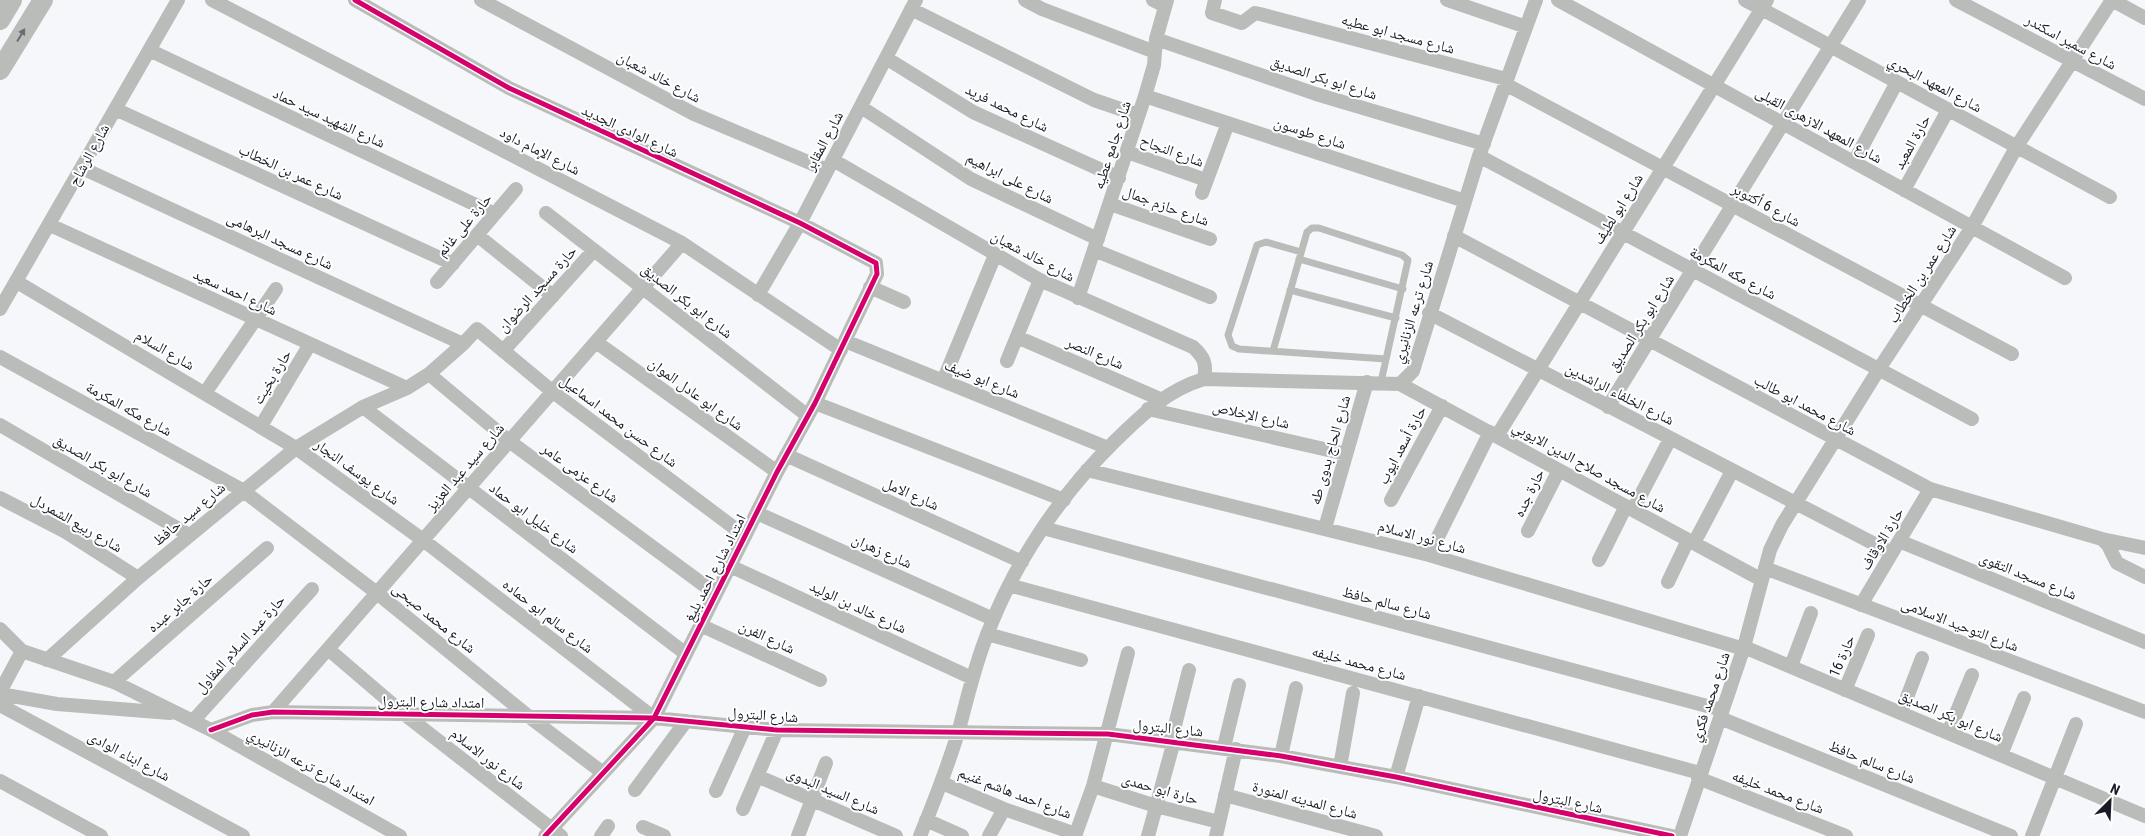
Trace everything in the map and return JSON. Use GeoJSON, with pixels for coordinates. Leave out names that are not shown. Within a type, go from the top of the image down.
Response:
{"type":"FeatureCollection","features":[{"type":"Feature","properties":{"kind":"main road"},"geometry":{"type":"LineString","coordinates":[[0,20],[12,0]]}},
{"type":"Feature","properties":{"kind":"main road"},"geometry":{"type":"LineString","coordinates":[[0,70],[43,0]]}},
{"type":"Feature","properties":{"kind":"street","name":"شارع الرشاح"},"geometry":{"type":"LineString","coordinates":[[0,309],[178,0]]}},
{"type":"Feature","properties":{"kind":"street","name":"شارع الإمام داود"},"geometry":{"type":"LineString","coordinates":[[212,0],[682,243],[758,295],[843,345]]}},
{"type":"Feature","properties":{"kind":"street","name":"شارع الوادى الجديد"},"geometry":{"type":"LineString","coordinates":[[355,0],[509,88],[800,223],[876,263],[878,270],[870,287]]}},
{"type":"Feature","properties":{"kind":"street","name":"شارع خالد شعبان"},"geometry":{"type":"LineString","coordinates":[[480,0],[694,114],[830,165],[1040,280],[1193,347],[1202,355],[1206,367],[1204,379]]}},
{"type":"Feature","properties":{"kind":"street","name":"شارع ابو بكر الصديق"},"geometry":{"type":"LineString","coordinates":[[1025,0],[1042,9],[1156,46],[1316,94],[1482,150]]}},
{"type":"Feature","properties":{"kind":"street","name":"شارع مسجد ابو عطيه"},"geometry":{"type":"LineString","coordinates":[[1215,0],[1212,13],[1238,23],[1246,22],[1255,13],[1260,14],[1505,81]]}},
{"type":"Feature","properties":{"kind":"street"},"geometry":{"type":"LineString","coordinates":[[1447,0],[1526,27]]}},
{"type":"Feature","properties":{"kind":"street","name":"شارع ترعه الزنانيري"},"geometry":{"type":"LineString","coordinates":[[1148,409],[1160,399],[1185,385],[1204,379],[1400,384],[1413,371],[1429,313],[1465,201],[1505,81],[1536,0]]}},
{"type":"Feature","properties":{"kind":"street","name":"شارع المعهد الازهرى القبلى"},"geometry":{"type":"LineString","coordinates":[[1558,0],[2065,278]]}},
{"type":"Feature","properties":{"kind":"street","name":"شارع المعهد البحري"},"geometry":{"type":"LineString","coordinates":[[1745,0],[1764,4],[1831,46],[2110,197]]}},
{"type":"Feature","properties":{"kind":"street","name":"شارع ابو بكر الصديق"},"geometry":{"type":"LineString","coordinates":[[1608,407],[1859,0]]}},
{"type":"Feature","properties":{"kind":"street","name":"شارع سمير اسكندر"},"geometry":{"type":"LineString","coordinates":[[1956,0],[2145,99]]}},
{"type":"Feature","properties":{"kind":"street"},"geometry":{"type":"LineString","coordinates":[[2112,0],[2145,18]]}},
{"type":"Feature","properties":{"kind":"street","name":"شارع عمر بن الخطاب"},"geometry":{"type":"LineString","coordinates":[[1763,574],[1782,525],[1879,369],[1972,227],[2017,146],[2112,0]]}},
{"type":"Feature","properties":{"kind":"street","name":"شارع جامع عطيه"},"geometry":{"type":"LineString","coordinates":[[1078,298],[1119,178],[1154,65],[1161,2]]}},
{"type":"Feature","properties":{"kind":"street","name":"شارع ابو لطيف"},"geometry":{"type":"LineString","coordinates":[[1429,555],[1493,434],[1538,370],[1764,4]]}},
{"type":"Feature","properties":{"kind":"street","name":"شارع المقابر"},"geometry":{"type":"LineString","coordinates":[[758,295],[800,223],[913,5]]}},
{"type":"Feature","properties":{"kind":"street"},"geometry":{"type":"LineString","coordinates":[[913,5],[1094,100],[1138,115]]}},
{"type":"Feature","properties":{"kind":"street","name":"شارع الشهيد سيد حماد"},"geometry":{"type":"LineString","coordinates":[[149,50],[495,214]]}},
{"type":"Feature","properties":{"kind":"street","name":"شارع محمد فريد"},"geometry":{"type":"LineString","coordinates":[[886,58],[973,112],[1119,178]]}},
{"type":"Feature","properties":{"kind":"street","name":"شارع 6 أكتوبر"},"geometry":{"type":"LineString","coordinates":[[1505,81],[1733,206],[2012,354]]}},
{"type":"Feature","properties":{"kind":"street"},"geometry":{"type":"LineString","coordinates":[[1854,162],[1897,82]]}},
{"type":"Feature","properties":{"kind":"street","name":"شارع طوسون"},"geometry":{"type":"LineString","coordinates":[[1144,96],[1465,201]]}},
{"type":"Feature","properties":{"kind":"street","name":"شارع على ابراهيم"},"geometry":{"type":"LineString","coordinates":[[861,106],[971,180],[1096,245],[1210,297]]}},
{"type":"Feature","properties":{"kind":"street","name":"شارع عمر بن الخطاب"},"geometry":{"type":"LineString","coordinates":[[115,109],[453,264]]}},
{"type":"Feature","properties":{"kind":"street","name":"حارة المعبد"},"geometry":{"type":"LineString","coordinates":[[1904,190],[1948,110]]}},
{"type":"Feature","properties":{"kind":"street","name":"شارع النجاح"},"geometry":{"type":"LineString","coordinates":[[1127,152],[1204,187],[1228,123]]}},
{"type":"Feature","properties":{"kind":"street","name":"شارع مكه المكرمة"},"geometry":{"type":"LineString","coordinates":[[1482,150],[1623,233],[1972,419]]}},
{"type":"Feature","properties":{"kind":"street","name":"شارع مسجد البرهامى"},"geometry":{"type":"LineString","coordinates":[[82,168],[463,344]]}},
{"type":"Feature","properties":{"kind":"street","name":"حارة على غانم"},"geometry":{"type":"LineString","coordinates":[[437,282],[516,189]]}},
{"type":"Feature","properties":{"kind":"street","name":"شارع حازم جمال"},"geometry":{"type":"LineString","coordinates":[[1110,204],[1210,239]]}},
{"type":"Feature","properties":{"kind":"street","name":"شارع ابو بكر الصديق"},"geometry":{"type":"LineString","coordinates":[[546,213],[808,416]]}},
{"type":"Feature","properties":{"kind":"street","name":"شارع احمد سعيد"},"geometry":{"type":"LineString","coordinates":[[50,225],[407,388]]}},
{"type":"Feature","properties":{"kind":"street"},"geometry":{"type":"LineString","coordinates":[[477,235],[553,296]]}},
{"type":"Feature","properties":{"kind":"street","name":"شارع محمد ابو طالب"},"geometry":{"type":"LineString","coordinates":[[1454,236],[1930,489],[2102,539]]}},
{"type":"Feature","properties":{"kind":"street","name":"شارع سيد عبد العزيز"},"geometry":{"type":"LineString","coordinates":[[273,712],[682,243]]}},
{"type":"Feature","properties":{"kind":"street","name":"حارة مسجد الرضوان"},"geometry":{"type":"LineString","coordinates":[[504,351],[594,250]]}},
{"type":"Feature","properties":{"kind":"street"},"geometry":{"type":"LineString","coordinates":[[943,381],[995,255]]}},
{"type":"Feature","properties":{"kind":"street"},"geometry":{"type":"LineString","coordinates":[[1007,361],[1040,280]]}},
{"type":"Feature","properties":{"kind":"street","name":"شارع السلام"},"geometry":{"type":"LineString","coordinates":[[17,282],[296,448]]}},
{"type":"Feature","properties":{"kind":"street"},"geometry":{"type":"LineString","coordinates":[[870,287],[904,302]]}},
{"type":"Feature","properties":{"kind":"street","name":"امتداد شارع احمد بليغ"},"geometry":{"type":"LineString","coordinates":[[553,834],[603,773],[654,718],[777,472],[815,403],[870,287]]}},
{"type":"Feature","properties":{"kind":"street"},"geometry":{"type":"LineString","coordinates":[[206,393],[276,289]]}},
{"type":"Feature","properties":{"kind":"street","name":"شارع الخلفاء الراشدين"},"geometry":{"type":"LineString","coordinates":[[1429,313],[1796,504]]}},
{"type":"Feature","properties":{"kind":"street","name":"شارع سيد حافظ"},"geometry":{"type":"LineString","coordinates":[[47,660],[138,578],[242,490],[296,448],[363,407],[407,388],[428,374],[463,344],[477,329]]}},
{"type":"Feature","properties":{"kind":"street","name":"شارع حسن محمد اسماعيل"},"geometry":{"type":"LineString","coordinates":[[477,329],[553,392],[745,536]]}},
{"type":"Feature","properties":{"kind":"street","name":"شارع النصر"},"geometry":{"type":"LineString","coordinates":[[1017,337],[1160,399]]}},
{"type":"Feature","properties":{"kind":"street","name":"شارع ابو عادل الموان"},"geometry":{"type":"LineString","coordinates":[[596,342],[777,472]]}},
{"type":"Feature","properties":{"kind":"street","name":"حارة بخيت"},"geometry":{"type":"LineString","coordinates":[[261,426],[310,344]]}},
{"type":"Feature","properties":{"kind":"street","name":"شارع ابو ضيف"},"geometry":{"type":"LineString","coordinates":[[843,345],[943,381],[1108,448]]}},
{"type":"Feature","properties":{"kind":"street","name":"شارع مكه المكرمة"},"geometry":{"type":"LineString","coordinates":[[0,357],[242,490]]}},
{"type":"Feature","properties":{"kind":"street","name":"شارع عزمى عامر"},"geometry":{"type":"LineString","coordinates":[[428,374],[509,441],[716,594]]}},
{"type":"Feature","properties":{"kind":"street","name":"شارع الحاج بدوى طه"},"geometry":{"type":"LineString","coordinates":[[1324,528],[1346,454],[1374,382]]}},
{"type":"Feature","properties":{"kind":"street","name":"شارع مسجد صلاح الدين الايوبي"},"geometry":{"type":"LineString","coordinates":[[1400,384],[1691,542],[1763,574]]}},
{"type":"Feature","properties":{"kind":"street"},"geometry":{"type":"LineString","coordinates":[[815,403],[1064,500]]}},
{"type":"Feature","properties":{"kind":"street","name":"حارة أسعد ايوب"},"geometry":{"type":"LineString","coordinates":[[1391,500],[1442,406]]}},
{"type":"Feature","properties":{"kind":"street","name":"شارع خليل ابو حماد"},"geometry":{"type":"LineString","coordinates":[[363,407],[686,654]]}},
{"type":"Feature","properties":{"kind":"street"},"geometry":{"type":"LineString","coordinates":[[920,836],[942,783],[972,678],[987,634],[1022,562],[1043,528],[1087,470],[1148,409]]}},
{"type":"Feature","properties":{"kind":"street","name":"شارع الإخلاص"},"geometry":{"type":"LineString","coordinates":[[1148,409],[1346,454]]}},
{"type":"Feature","properties":{"kind":"street","name":"شارع ابو بكر الصديق"},"geometry":{"type":"LineString","coordinates":[[0,424],[190,535]]}},
{"type":"Feature","properties":{"kind":"street"},"geometry":{"type":"LineString","coordinates":[[1599,560],[1670,439]]}},
{"type":"Feature","properties":{"kind":"street","name":"شارع يوسف النجار"},"geometry":{"type":"LineString","coordinates":[[296,448],[423,540]]}},
{"type":"Feature","properties":{"kind":"street","name":"شارع الامل"},"geometry":{"type":"LineString","coordinates":[[786,455],[1022,562]]}},
{"type":"Feature","properties":{"kind":"street","name":"شارع نور الاسلام"},"geometry":{"type":"LineString","coordinates":[[1087,470],[1429,555],[1744,648]]}},
{"type":"Feature","properties":{"kind":"street","name":"حارة جده"},"geometry":{"type":"LineString","coordinates":[[1528,531],[1559,470]]}},
{"type":"Feature","properties":{"kind":"street"},"geometry":{"type":"LineString","coordinates":[[1668,582],[1732,471]]}},
{"type":"Feature","properties":{"kind":"street","name":"حارة الاوقاف"},"geometry":{"type":"LineString","coordinates":[[1861,605],[1930,489]]}},
{"type":"Feature","properties":{"kind":"street","name":"شارع محمد صبحى"},"geometry":{"type":"LineString","coordinates":[[242,490],[377,593],[528,716],[603,773]]}},
{"type":"Feature","properties":{"kind":"street","name":"شارع ربيع الشمردل"},"geometry":{"type":"LineString","coordinates":[[0,498],[66,532],[138,578]]}},
{"type":"Feature","properties":{"kind":"street","name":"شارع مسجد التقوى"},"geometry":{"type":"LineString","coordinates":[[1796,504],[1895,547],[2145,642]]}},
{"type":"Feature","properties":{"kind":"street","name":"شارع زهران"},"geometry":{"type":"LineString","coordinates":[[757,512],[994,619]]}},
{"type":"Feature","properties":{"kind":"street","name":"شارع سالم حافظ"},"geometry":{"type":"LineString","coordinates":[[1043,528],[1721,714],[2012,836]]}},
{"type":"Feature","properties":{"kind":"street"},"geometry":{"type":"LineString","coordinates":[[2102,539],[2145,548]]}},
{"type":"Feature","properties":{"kind":"street"},"geometry":{"type":"LineString","coordinates":[[2102,539],[2121,566],[2145,577]]}},
{"type":"Feature","properties":{"kind":"street","name":"شارع سالم ابو حماده"},"geometry":{"type":"LineString","coordinates":[[423,540],[654,718]]}},
{"type":"Feature","properties":{"kind":"street","name":"حارة جابر عبده"},"geometry":{"type":"LineString","coordinates":[[114,682],[267,548]]}},
{"type":"Feature","properties":{"kind":"street","name":"شارع خالد بن الوليد"},"geometry":{"type":"LineString","coordinates":[[730,566],[972,678]]}},
{"type":"Feature","properties":{"kind":"street","name":"شارع التوحيد الاسلامى"},"geometry":{"type":"LineString","coordinates":[[1763,574],[1861,605],[2145,712]]}},
{"type":"Feature","properties":{"kind":"street","name":"شارع محمد فكري"},"geometry":{"type":"LineString","coordinates":[[1680,836],[1744,648],[1763,574]]}},
{"type":"Feature","properties":{"kind":"street","name":"شارع محمد خليفه"},"geometry":{"type":"LineString","coordinates":[[1010,585],[1419,696],[1699,776],[1846,836]]}},
{"type":"Feature","properties":{"kind":"street","name":"حارة عبد السلام المقاول"},"geometry":{"type":"LineString","coordinates":[[193,721],[312,589]]}},
{"type":"Feature","properties":{"kind":"street"},"geometry":{"type":"LineString","coordinates":[[1790,666],[1811,613]]}},
{"type":"Feature","properties":{"kind":"street","name":"شارع الفرن"},"geometry":{"type":"LineString","coordinates":[[700,624],[820,680]]}},
{"type":"Feature","properties":{"kind":"street","name":"امتداد شارع ترعه الزنانيري"},"geometry":{"type":"LineString","coordinates":[[0,629],[22,651],[114,682],[211,730],[400,836]]}},
{"type":"Feature","properties":{"kind":"street"},"geometry":{"type":"LineString","coordinates":[[987,634],[1081,660]]}},
{"type":"Feature","properties":{"kind":"street","name":"حارة 16"},"geometry":{"type":"LineString","coordinates":[[1845,690],[1868,635]]}},
{"type":"Feature","properties":{"kind":"street","name":"شارع ابو بكر الصديق"},"geometry":{"type":"LineString","coordinates":[[1744,648],[2145,816]]}},
{"type":"Feature","properties":{"kind":"street","name":"شارع نور الاسلام"},"geometry":{"type":"LineString","coordinates":[[328,649],[404,714],[553,834]]}},
{"type":"Feature","properties":{"kind":"street","name":"امتداد شارع ترعه الزنانيري"},"geometry":{"type":"LineString","coordinates":[[22,651],[0,693],[56,704],[178,714]]}},
{"type":"Feature","properties":{"kind":"street"},"geometry":{"type":"LineString","coordinates":[[1076,835],[1108,734],[1128,653]]}},
{"type":"Feature","properties":{"kind":"street"},"geometry":{"type":"LineString","coordinates":[[1901,713],[1922,658]]}},
{"type":"Feature","properties":{"kind":"street"},"geometry":{"type":"LineString","coordinates":[[1148,836],[1189,670]]}},
{"type":"Feature","properties":{"kind":"street"},"geometry":{"type":"LineString","coordinates":[[1948,733],[1972,675]]}},
{"type":"Feature","properties":{"kind":"street"},"geometry":{"type":"LineString","coordinates":[[1216,836],[1225,795],[1239,685]]}},
{"type":"Feature","properties":{"kind":"street"},"geometry":{"type":"LineString","coordinates":[[1281,756],[1296,688]]}},
{"type":"Feature","properties":{"kind":"street"},"geometry":{"type":"LineString","coordinates":[[1340,767],[1353,693]]}},
{"type":"Feature","properties":{"kind":"street"},"geometry":{"type":"LineString","coordinates":[[1396,777],[1419,696]]}},
{"type":"Feature","properties":{"kind":"street"},"geometry":{"type":"LineString","coordinates":[[2001,755],[2024,698]]}},
{"type":"Feature","properties":{"kind":"street","name":"شارع ابناء الوادى"},"geometry":{"type":"LineString","coordinates":[[0,705],[243,836]]}},
{"type":"Feature","properties":{"kind":"street","name":"امتداد شارع البترول"},"geometry":{"type":"LineString","coordinates":[[211,730],[252,715],[273,712],[654,718]]}},
{"type":"Feature","properties":{"kind":"street","name":"شارع البترول"},"geometry":{"type":"LineString","coordinates":[[654,718],[778,730],[1108,734],[1172,741],[1281,756],[1396,777],[1672,836]]}},
{"type":"Feature","properties":{"kind":"street"},"geometry":{"type":"LineString","coordinates":[[635,790],[686,721]]}},
{"type":"Feature","properties":{"kind":"street"},"geometry":{"type":"LineString","coordinates":[[2032,836],[2076,724]]}},
{"type":"Feature","properties":{"kind":"street"},"geometry":{"type":"LineString","coordinates":[[716,791],[745,727]]}},
{"type":"Feature","properties":{"kind":"street"},"geometry":{"type":"LineString","coordinates":[[743,809],[778,730]]}},
{"type":"Feature","properties":{"kind":"street"},"geometry":{"type":"LineString","coordinates":[[798,836],[826,763]]}},
{"type":"Feature","properties":{"kind":"street","name":"شارع السيد البدوى"},"geometry":{"type":"LineString","coordinates":[[757,776],[896,836]]}},
{"type":"Feature","properties":{"kind":"street"},"geometry":{"type":"LineString","coordinates":[[0,781],[101,836]]}},
{"type":"Feature","properties":{"kind":"street","name":"شارع احمد هاشم غنيم"},"geometry":{"type":"LineString","coordinates":[[942,783],[1004,809],[1045,830],[1076,835]]}},
{"type":"Feature","properties":{"kind":"street","name":"حارة ابو حمدى"},"geometry":{"type":"LineString","coordinates":[[1093,786],[1156,806],[1219,822]]}},
{"type":"Feature","properties":{"kind":"street","name":"شارع المدينه المنورة"},"geometry":{"type":"LineString","coordinates":[[1225,795],[1376,836]]}},
{"type":"Feature","properties":{"kind":"street"},"geometry":{"type":"LineString","coordinates":[[989,836],[1004,809]]}},
{"type":"Feature","properties":{"kind":"street"},"geometry":{"type":"LineString","coordinates":[[926,820],[962,836]]}},
{"type":"Feature","properties":{"kind":"street"},"geometry":{"type":"LineString","coordinates":[[643,827],[664,836]]}},
{"type":"Feature","properties":{"kind":"lane"},"geometry":{"type":"LineString","coordinates":[[1273,351],[1307,232],[1316,227],[1402,255],[1408,264],[1386,359],[1374,382]]}},
{"type":"Feature","properties":{"kind":"lane"},"geometry":{"type":"LineString","coordinates":[[1386,359],[1235,348],[1229,343],[1228,335],[1257,245],[1266,242],[1300,256],[1403,289]]}},
{"type":"Feature","properties":{"kind":"lane"},"geometry":{"type":"LineString","coordinates":[[1290,290],[1396,318]]}},
{"type":"Feature","properties":{"kind":"cycle path"},"geometry":{"type":"LineString","coordinates":[[355,0],[509,88],[800,223],[876,263],[877,274],[815,403],[777,472],[654,718],[545,836]]}},
{"type":"Feature","properties":{"kind":"cycle path"},"geometry":{"type":"LineString","coordinates":[[211,730],[252,715],[273,712],[654,718],[777,730],[1108,734],[1281,756],[1396,777],[1672,836]]}}]}
